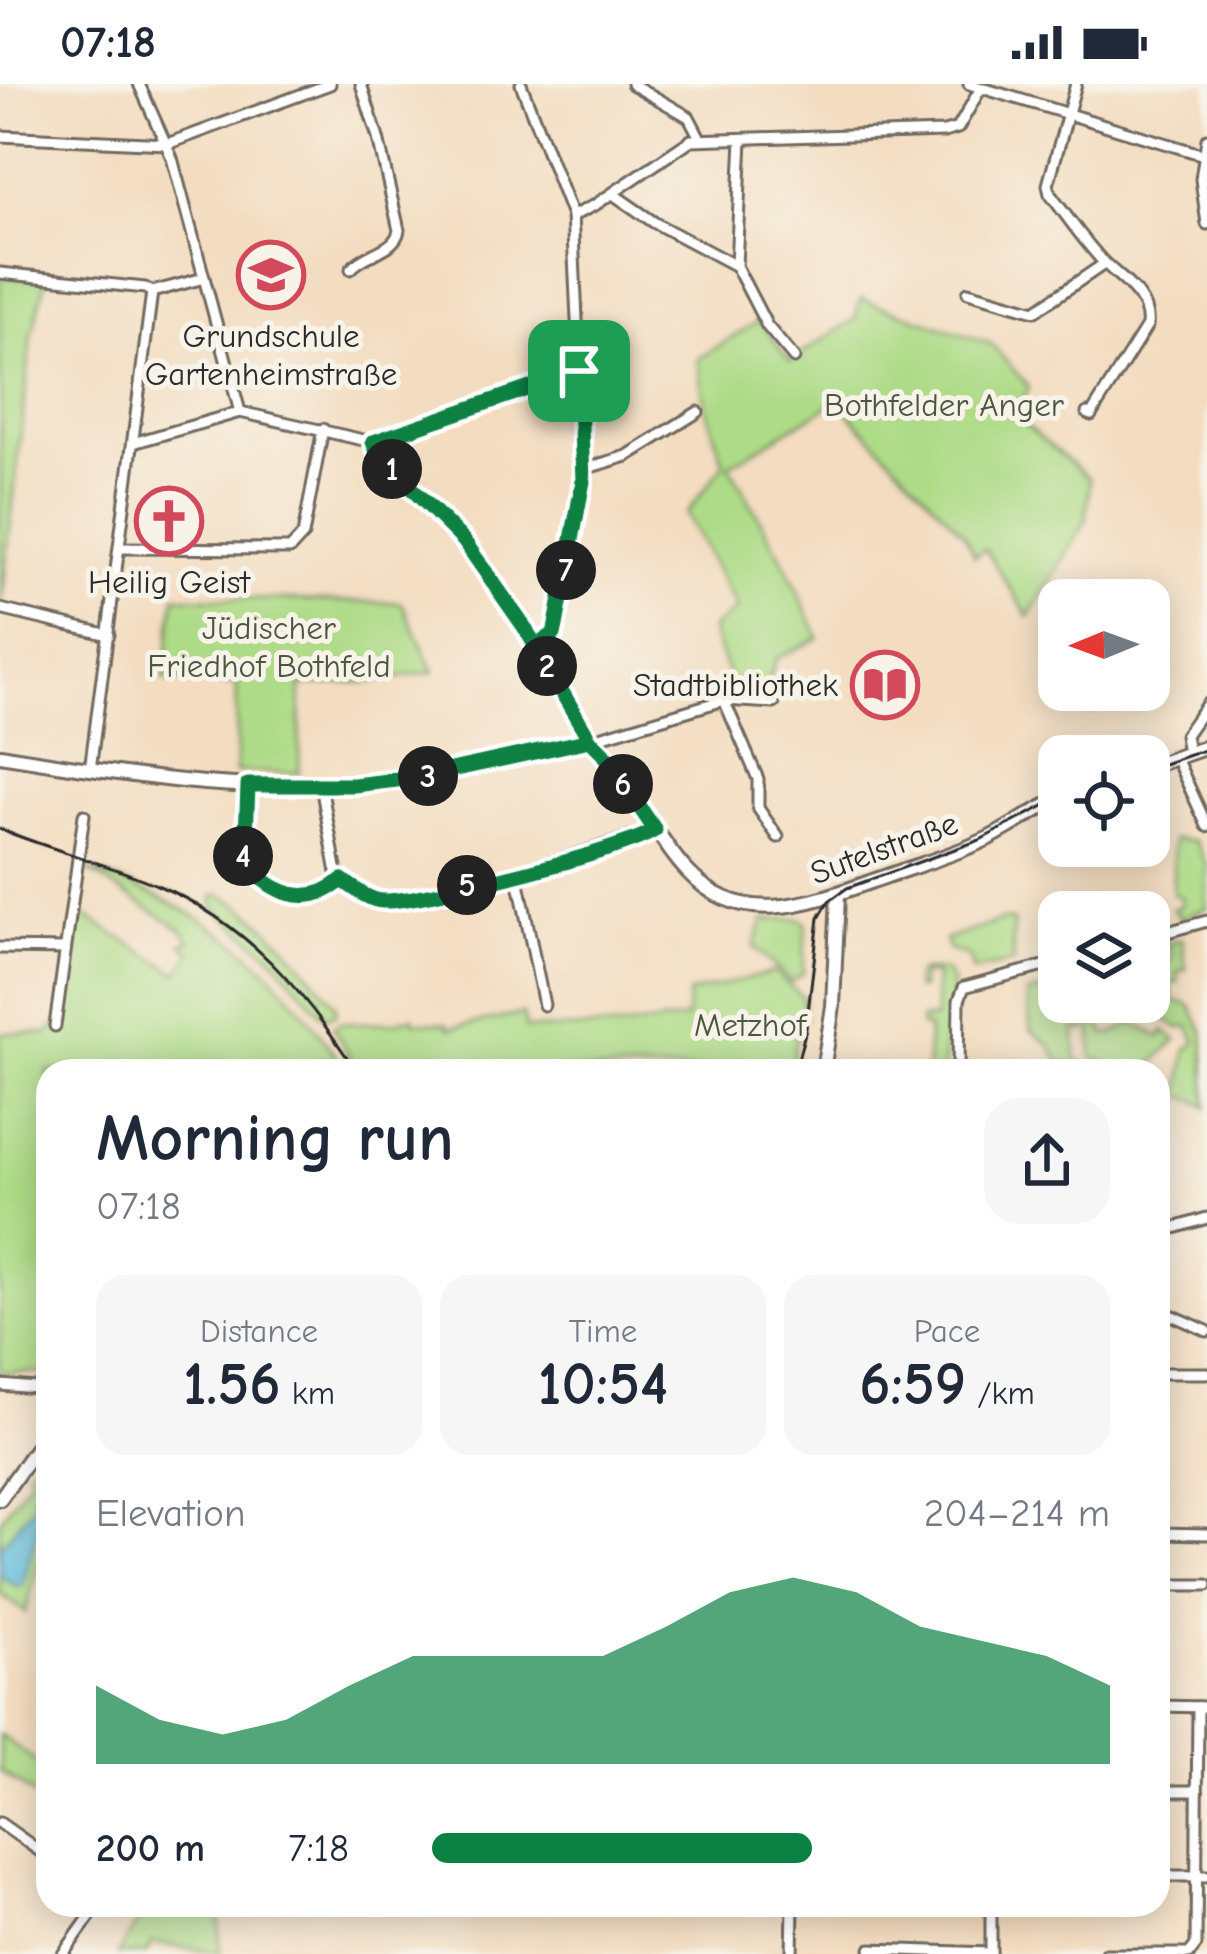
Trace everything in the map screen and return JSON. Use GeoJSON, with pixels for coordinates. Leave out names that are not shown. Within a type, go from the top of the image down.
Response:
{"type":"FeatureCollection","features":[{"type":"Feature","properties":{"kind":"main road"},"geometry":{"type":"LineString","coordinates":[[0,755],[90,770],[248,785],[320,786],[414,778],[590,740]]}},
{"type":"Feature","properties":{"kind":"main road","name":"Sutelstraße"},"geometry":{"type":"LineString","coordinates":[[590,740],[691,876],[741,905],[799,906],[838,895],[980,842],[1038,811]]}},
{"type":"Feature","properties":{"kind":"main road"},"geometry":{"type":"LineString","coordinates":[[1170,760],[1207,747]]}},
{"type":"Feature","properties":{"kind":"main road"},"geometry":{"type":"LineString","coordinates":[[825,1059],[837,963],[838,895]]}},
{"type":"Feature","properties":{"kind":"main road"},"geometry":{"type":"LineString","coordinates":[[0,1499],[36,1449]]}},
{"type":"Feature","properties":{"kind":"street"},"geometry":{"type":"LineString","coordinates":[[139,84],[167,144],[240,412]]}},
{"type":"Feature","properties":{"kind":"street"},"geometry":{"type":"LineString","coordinates":[[0,136],[167,144],[330,84]]}},
{"type":"Feature","properties":{"kind":"street"},"geometry":{"type":"LineString","coordinates":[[351,269],[359,259],[391,245],[400,230],[361,84]]}},
{"type":"Feature","properties":{"kind":"street"},"geometry":{"type":"LineString","coordinates":[[521,84],[572,216],[584,469],[554,634],[535,647]]}},
{"type":"Feature","properties":{"kind":"street"},"geometry":{"type":"LineString","coordinates":[[632,84],[688,117],[700,138]]}},
{"type":"Feature","properties":{"kind":"street"},"geometry":{"type":"LineString","coordinates":[[1076,84],[1048,184],[1050,194],[1104,264],[1121,275],[1148,318],[1091,415],[1087,412]]}},
{"type":"Feature","properties":{"kind":"street"},"geometry":{"type":"LineString","coordinates":[[572,216],[691,140],[944,132],[958,128],[975,86],[1206,156]]}},
{"type":"Feature","properties":{"kind":"street"},"geometry":{"type":"LineString","coordinates":[[742,139],[736,266],[767,326],[794,358]]}},
{"type":"Feature","properties":{"kind":"street"},"geometry":{"type":"LineString","coordinates":[[1207,139],[1201,179],[1207,224]]}},
{"type":"Feature","properties":{"kind":"street"},"geometry":{"type":"LineString","coordinates":[[613,194],[655,223],[736,266]]}},
{"type":"Feature","properties":{"kind":"street"},"geometry":{"type":"LineString","coordinates":[[968,292],[1035,311],[1104,264]]}},
{"type":"Feature","properties":{"kind":"street"},"geometry":{"type":"LineString","coordinates":[[0,273],[152,292],[204,278]]}},
{"type":"Feature","properties":{"kind":"street"},"geometry":{"type":"LineString","coordinates":[[90,770],[152,292]]}},
{"type":"Feature","properties":{"kind":"street"},"geometry":{"type":"LineString","coordinates":[[134,443],[240,412],[373,442],[579,371]]}},
{"type":"Feature","properties":{"kind":"street"},"geometry":{"type":"LineString","coordinates":[[584,469],[638,451],[698,412]]}},
{"type":"Feature","properties":{"kind":"street"},"geometry":{"type":"LineString","coordinates":[[121,548],[290,549],[303,535],[323,429]]}},
{"type":"Feature","properties":{"kind":"street","name":"Sutelstraße"},"geometry":{"type":"LineString","coordinates":[[373,442],[379,456],[464,541],[590,740]]}},
{"type":"Feature","properties":{"kind":"street"},"geometry":{"type":"LineString","coordinates":[[0,609],[109,635]]}},
{"type":"Feature","properties":{"kind":"street"},"geometry":{"type":"LineString","coordinates":[[590,740],[724,700],[774,703]]}},
{"type":"Feature","properties":{"kind":"street"},"geometry":{"type":"LineString","coordinates":[[724,700],[758,779],[758,808],[778,837]]}},
{"type":"Feature","properties":{"kind":"street"},"geometry":{"type":"LineString","coordinates":[[1207,704],[1185,735],[1182,756],[1207,826]]}},
{"type":"Feature","properties":{"kind":"street"},"geometry":{"type":"LineString","coordinates":[[248,785],[243,854],[248,867],[292,897],[328,891],[342,880]]}},
{"type":"Feature","properties":{"kind":"street"},"geometry":{"type":"LineString","coordinates":[[320,786],[333,865],[342,880],[385,901],[517,873],[655,830]]}},
{"type":"Feature","properties":{"kind":"street"},"geometry":{"type":"LineString","coordinates":[[55,1026],[84,815]]}},
{"type":"Feature","properties":{"kind":"street"},"geometry":{"type":"LineString","coordinates":[[517,873],[544,1005]]}},
{"type":"Feature","properties":{"kind":"street"},"geometry":{"type":"LineString","coordinates":[[1170,932],[1207,921]]}},
{"type":"Feature","properties":{"kind":"street"},"geometry":{"type":"LineString","coordinates":[[0,948],[65,950]]}},
{"type":"Feature","properties":{"kind":"street"},"geometry":{"type":"LineString","coordinates":[[958,1059],[958,1000],[964,987],[1038,968]]}},
{"type":"Feature","properties":{"kind":"street"},"geometry":{"type":"LineString","coordinates":[[1170,1228],[1207,1217]]}},
{"type":"Feature","properties":{"kind":"street"},"geometry":{"type":"LineString","coordinates":[[1170,1315],[1207,1330]]}},
{"type":"Feature","properties":{"kind":"street"},"geometry":{"type":"LineString","coordinates":[[1170,1373],[1207,1373]]}},
{"type":"Feature","properties":{"kind":"street"},"geometry":{"type":"LineString","coordinates":[[0,1385],[36,1388]]}},
{"type":"Feature","properties":{"kind":"street"},"geometry":{"type":"LineString","coordinates":[[1170,1533],[1207,1534]]}},
{"type":"Feature","properties":{"kind":"street"},"geometry":{"type":"LineString","coordinates":[[1170,1586],[1207,1585]]}},
{"type":"Feature","properties":{"kind":"street"},"geometry":{"type":"LineString","coordinates":[[1106,1954],[1193,1952],[1202,1876],[1197,1791],[1202,1707],[1170,1706]]}},
{"type":"Feature","properties":{"kind":"street"},"geometry":{"type":"LineString","coordinates":[[1170,1790],[1197,1791]]}},
{"type":"Feature","properties":{"kind":"street"},"geometry":{"type":"LineString","coordinates":[[0,1822],[36,1848]]}},
{"type":"Feature","properties":{"kind":"street"},"geometry":{"type":"LineString","coordinates":[[1170,1876],[1202,1876]]}},
{"type":"Feature","properties":{"kind":"street"},"geometry":{"type":"LineString","coordinates":[[63,1954],[89,1917]]}},
{"type":"Feature","properties":{"kind":"street"},"geometry":{"type":"LineString","coordinates":[[792,1954],[793,1917]]}},
{"type":"Feature","properties":{"kind":"street"},"geometry":{"type":"LineString","coordinates":[[871,1949],[991,1953],[991,1917]]}},
{"type":"Feature","properties":{"kind":"green space"},"geometry":{"type":"Polygon","coordinates":[[[0,276],[46,280],[32,334],[1,609],[0,276]]]}},
{"type":"Feature","properties":{"kind":"green space","name":"Bothfelder Anger"},"geometry":{"type":"Polygon","coordinates":[[[861,299],[991,344],[1029,387],[1016,417],[1090,479],[1086,521],[1052,579],[1038,579],[1038,602],[1029,617],[985,549],[974,556],[965,535],[837,401],[729,465],[786,565],[819,638],[776,659],[766,690],[730,681],[711,629],[737,609],[686,514],[724,464],[706,409],[698,359],[759,321],[790,361],[855,319],[861,299]]]}},
{"type":"Feature","properties":{"kind":"green space","name":"Jüdischer Friedhof Bothfeld"},"geometry":{"type":"Polygon","coordinates":[[[175,597],[402,603],[434,672],[301,685],[299,773],[236,772],[237,684],[164,679],[175,597]]]}},
{"type":"Feature","properties":{"kind":"green space"},"geometry":{"type":"Polygon","coordinates":[[[1173,839],[1195,841],[1207,865],[1207,908],[1181,918],[1173,909],[1181,906],[1182,898],[1173,894],[1173,839]]]}},
{"type":"Feature","properties":{"kind":"green space"},"geometry":{"type":"Polygon","coordinates":[[[87,870],[170,903],[237,944],[293,999],[337,1059],[36,1059],[36,1373],[3,1372],[0,1033],[49,1033],[61,1020],[78,912],[178,973],[192,953],[182,944],[190,941],[183,930],[87,870]]]}},
{"type":"Feature","properties":{"kind":"green space"},"geometry":{"type":"Polygon","coordinates":[[[217,894],[250,913],[282,942],[336,1006],[335,1015],[324,1017],[273,957],[214,907],[217,894]]]}},
{"type":"Feature","properties":{"kind":"green space"},"geometry":{"type":"Polygon","coordinates":[[[764,920],[806,923],[803,974],[791,982],[754,947],[764,920]]]}},
{"type":"Feature","properties":{"kind":"green space"},"geometry":{"type":"Polygon","coordinates":[[[1003,920],[1013,921],[1013,963],[972,971],[969,957],[949,950],[945,940],[1003,920]]]}},
{"type":"Feature","properties":{"kind":"green space"},"geometry":{"type":"Polygon","coordinates":[[[1182,939],[1186,970],[1178,972],[1178,982],[1170,986],[1172,961],[1170,942],[1182,939]]]}},
{"type":"Feature","properties":{"kind":"green space"},"geometry":{"type":"Polygon","coordinates":[[[921,971],[945,971],[952,982],[952,1025],[945,1031],[944,1059],[927,1059],[928,1028],[921,1027],[921,1019],[935,1019],[935,975],[922,974],[921,989],[916,989],[921,971]]]}},
{"type":"Feature","properties":{"kind":"green space","name":"Metzhof"},"geometry":{"type":"Polygon","coordinates":[[[775,972],[804,999],[805,1018],[800,1018],[792,1059],[352,1059],[333,1028],[340,1023],[392,1023],[413,1017],[414,1022],[447,1023],[449,1028],[523,1014],[526,1029],[620,1028],[686,1019],[688,994],[775,972]]]}},
{"type":"Feature","properties":{"kind":"green space"},"geometry":{"type":"Polygon","coordinates":[[[1170,986],[1174,1000],[1190,1005],[1204,1033],[1207,1108],[1180,1096],[1187,1048],[1196,1041],[1190,1026],[1179,1028],[1170,1022],[1170,986]]]}},
{"type":"Feature","properties":{"kind":"green space"},"geometry":{"type":"Polygon","coordinates":[[[1038,992],[1038,1023],[1087,1023],[1087,1029],[1075,1030],[1076,1059],[1058,1059],[1051,1046],[1031,1030],[1027,994],[1038,992]]]}},
{"type":"Feature","properties":{"kind":"green space"},"geometry":{"type":"Polygon","coordinates":[[[1092,1023],[1100,1023],[1105,1034],[1133,1023],[1160,1037],[1164,1031],[1176,1040],[1157,1059],[1092,1058],[1092,1023]]]}},
{"type":"Feature","properties":{"kind":"green space"},"geometry":{"type":"Polygon","coordinates":[[[36,1459],[34,1505],[0,1547],[0,1520],[31,1477],[27,1471],[36,1459]]]}},
{"type":"Feature","properties":{"kind":"green space"},"geometry":{"type":"Polygon","coordinates":[[[36,1510],[36,1573],[26,1612],[0,1594],[0,1576],[18,1587],[36,1510]]]}},
{"type":"Feature","properties":{"kind":"green space"},"geometry":{"type":"Polygon","coordinates":[[[0,1735],[36,1761],[36,1796],[0,1771],[0,1735]]]}},
{"type":"Feature","properties":{"kind":"green space"},"geometry":{"type":"Polygon","coordinates":[[[141,1917],[219,1917],[220,1953],[153,1943],[146,1954],[118,1954],[141,1917]]]}},
{"type":"Feature","properties":{"kind":"water"},"geometry":{"type":"Polygon","coordinates":[[[35,1492],[36,1535],[23,1585],[18,1587],[0,1576],[0,1547],[34,1505],[35,1492]]]}},
{"type":"Feature","properties":{"kind":"tram line"},"geometry":{"type":"LineString","coordinates":[[1170,762],[1207,749]]}},
{"type":"Feature","properties":{"kind":"tram line"},"geometry":{"type":"LineString","coordinates":[[798,1059],[819,918],[829,901],[847,888],[980,840],[1038,809]]}},
{"type":"Feature","properties":{"kind":"tram line"},"geometry":{"type":"LineString","coordinates":[[0,829],[157,885],[218,919],[271,962],[348,1059]]}},
{"type":"Feature","properties":{"kind":"place","name":"Grundschule Gartenheimstraße"},"geometry":{"type":"Point","coordinates":[271,275]}},
{"type":"Feature","properties":{"kind":"place","name":"Heilig Geist"},"geometry":{"type":"Point","coordinates":[169,521]}},
{"type":"Feature","properties":{"kind":"place","name":"Stadtbibliothek"},"geometry":{"type":"Point","coordinates":[885,685]}},
{"type":"Feature","properties":{"kind":"route"},"geometry":{"type":"LineString","coordinates":[[579,371],[373,442],[379,456],[464,541],[525,628],[535,647],[583,724],[590,740],[414,778],[354,785],[248,785],[245,861],[285,894],[296,898],[318,895],[342,880],[385,901],[432,893],[517,873],[655,830],[590,740],[535,647],[554,634],[583,481],[579,371]]}}]}
